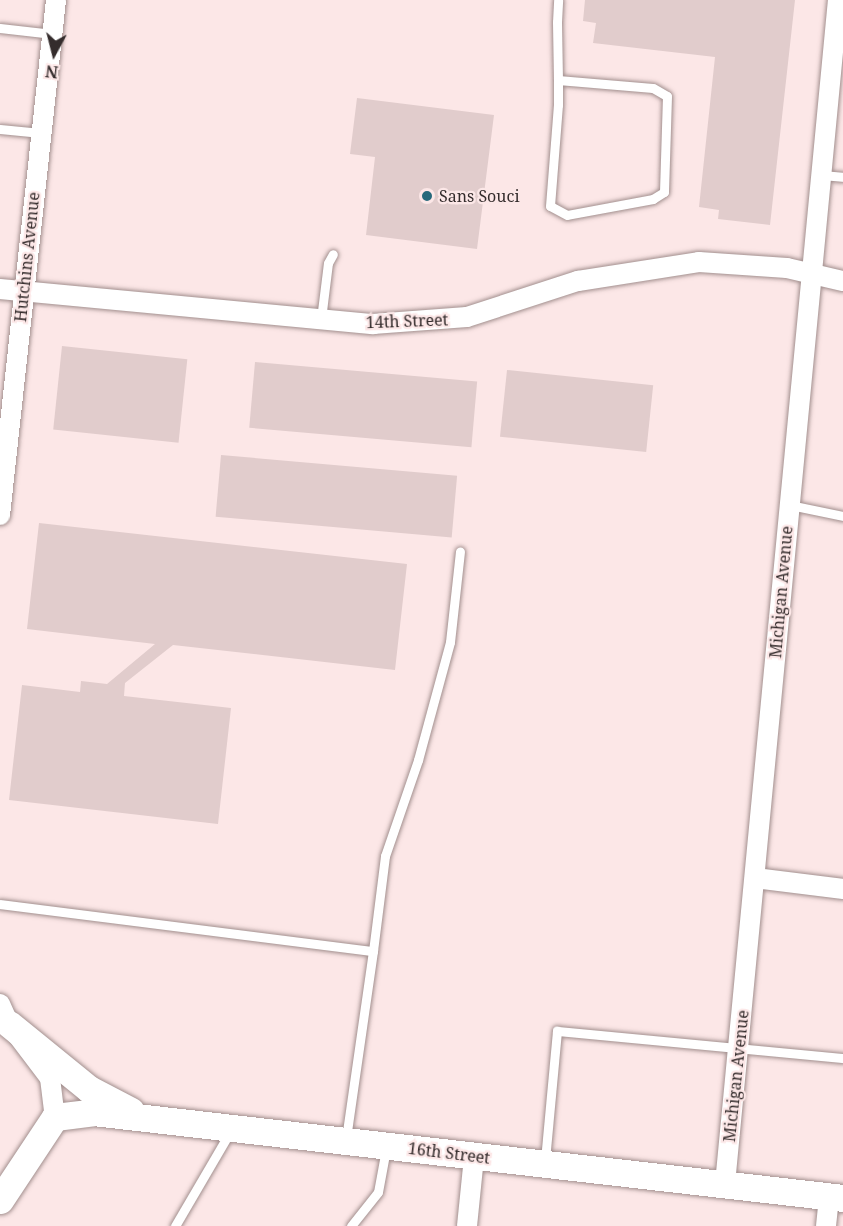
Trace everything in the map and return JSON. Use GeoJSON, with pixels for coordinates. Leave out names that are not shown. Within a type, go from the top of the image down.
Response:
{"type":"FeatureCollection","features":[{"type":"Feature","properties":{"kind":"street","name":"Hutchins Avenue"},"geometry":{"type":"LineString","coordinates":[[0,515],[57,0]]}},
{"type":"Feature","properties":{"kind":"street","name":"Michigan Avenue"},"geometry":{"type":"LineString","coordinates":[[725,1184],[838,0]]}},
{"type":"Feature","properties":{"kind":"street","name":"14th Street"},"geometry":{"type":"LineString","coordinates":[[0,289],[373,324],[432,322],[467,317],[578,281],[699,262],[811,272],[843,281]]}},
{"type":"Feature","properties":{"kind":"street"},"geometry":{"type":"LineString","coordinates":[[755,878],[843,889]]}},
{"type":"Feature","properties":{"kind":"street"},"geometry":{"type":"LineString","coordinates":[[0,1200],[55,1117],[50,1078],[5,1014]]}},
{"type":"Feature","properties":{"kind":"street"},"geometry":{"type":"LineString","coordinates":[[5,1014],[89,1089],[145,1119]]}},
{"type":"Feature","properties":{"kind":"street","name":"16th Street"},"geometry":{"type":"LineString","coordinates":[[55,1117],[93,1112],[836,1197]]}},
{"type":"Feature","properties":{"kind":"street"},"geometry":{"type":"LineString","coordinates":[[467,1226],[474,1156]]}},
{"type":"Feature","properties":{"kind":"street"},"geometry":{"type":"LineString","coordinates":[[826,1226],[836,1197]]}},
{"type":"Feature","properties":{"kind":"lane"},"geometry":{"type":"LineString","coordinates":[[558,0],[558,80],[550,207],[567,215],[652,199],[664,192],[667,96],[653,88],[558,80]]}},
{"type":"Feature","properties":{"kind":"lane"},"geometry":{"type":"LineString","coordinates":[[0,28],[53,34]]}},
{"type":"Feature","properties":{"kind":"lane"},"geometry":{"type":"LineString","coordinates":[[0,129],[41,133]]}},
{"type":"Feature","properties":{"kind":"lane"},"geometry":{"type":"LineString","coordinates":[[821,175],[843,177]]}},
{"type":"Feature","properties":{"kind":"lane"},"geometry":{"type":"LineString","coordinates":[[321,319],[328,263],[333,254]]}},
{"type":"Feature","properties":{"kind":"lane"},"geometry":{"type":"LineString","coordinates":[[789,504],[843,516]]}},
{"type":"Feature","properties":{"kind":"lane"},"geometry":{"type":"LineString","coordinates":[[346,1142],[385,855],[418,760],[450,642],[460,552]]}},
{"type":"Feature","properties":{"kind":"lane"},"geometry":{"type":"LineString","coordinates":[[0,904],[373,951]]}},
{"type":"Feature","properties":{"kind":"lane"},"geometry":{"type":"LineString","coordinates":[[545,1164],[557,1030],[843,1058]]}},
{"type":"Feature","properties":{"kind":"lane"},"geometry":{"type":"LineString","coordinates":[[175,1226],[232,1129]]}},
{"type":"Feature","properties":{"kind":"lane"},"geometry":{"type":"LineString","coordinates":[[351,1226],[378,1192],[387,1146]]}},
{"type":"Feature","properties":{"kind":"building"},"geometry":{"type":"Polygon","coordinates":[[[585,0],[795,0],[770,225],[718,219],[719,210],[699,207],[715,57],[593,43],[596,23],[583,21],[585,0]]]}},
{"type":"Feature","properties":{"kind":"building","name":"Sans Souci"},"geometry":{"type":"Polygon","coordinates":[[[357,98],[494,115],[477,249],[366,235],[375,157],[350,154],[357,98]]]}},
{"type":"Feature","properties":{"kind":"building"},"geometry":{"type":"Polygon","coordinates":[[[62,346],[187,359],[179,443],[53,430],[62,346]]]}},
{"type":"Feature","properties":{"kind":"building"},"geometry":{"type":"Polygon","coordinates":[[[255,362],[477,381],[471,447],[249,428],[255,362]]]}},
{"type":"Feature","properties":{"kind":"building"},"geometry":{"type":"Polygon","coordinates":[[[507,370],[653,385],[646,452],[500,437],[507,370]]]}},
{"type":"Feature","properties":{"kind":"building"},"geometry":{"type":"Polygon","coordinates":[[[221,455],[457,476],[452,537],[216,517],[221,455]]]}},
{"type":"Feature","properties":{"kind":"building"},"geometry":{"type":"Polygon","coordinates":[[[39,523],[407,564],[395,670],[173,645],[125,683],[124,696],[231,708],[218,824],[9,800],[22,685],[80,692],[81,681],[107,684],[155,644],[27,629],[39,523]]]}},
{"type":"Feature","properties":{"kind":"place","name":"Sans Souci"},"geometry":{"type":"Point","coordinates":[427,196]}}]}
